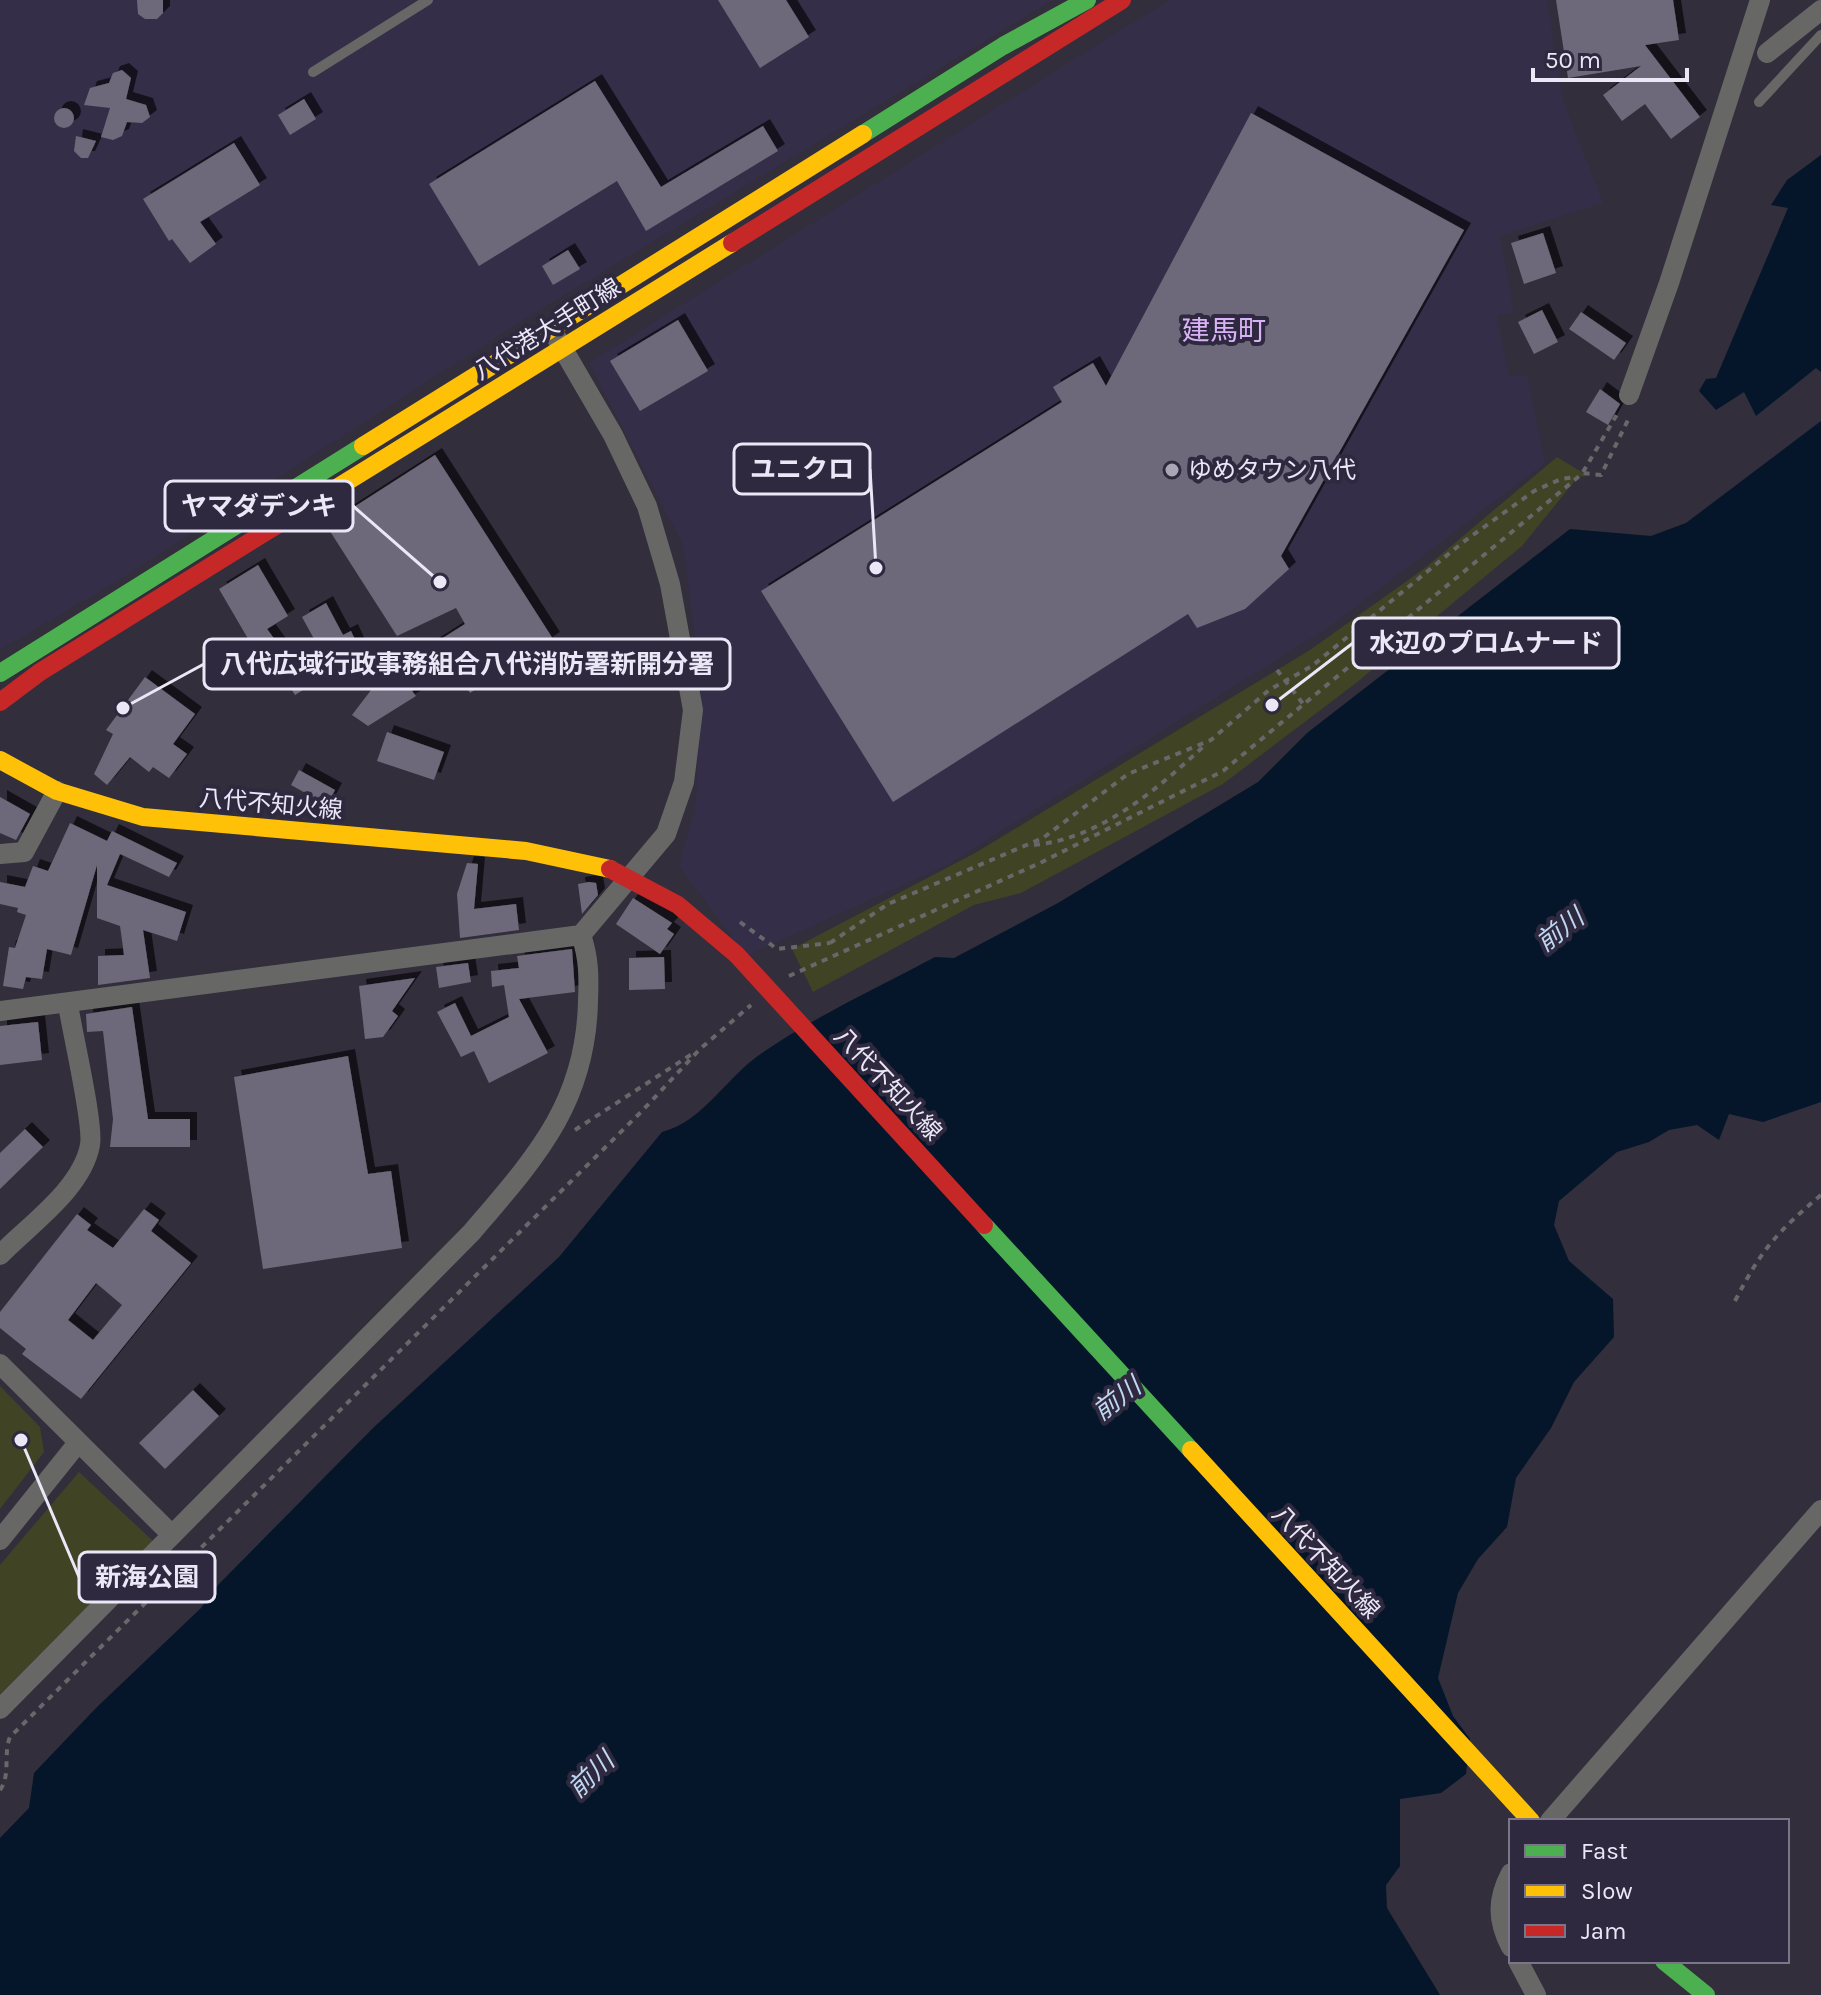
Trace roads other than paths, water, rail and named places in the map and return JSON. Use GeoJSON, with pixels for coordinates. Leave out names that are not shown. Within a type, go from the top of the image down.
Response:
{"type":"FeatureCollection","features":[{"type":"Feature","properties":{"kind":"main road","name":"八代港大手町線"},"geometry":{"type":"LineString","coordinates":[[0,702],[40,672],[1003,46],[1087,0]]}},
{"type":"Feature","properties":{"kind":"main road","name":"八代港大手町線"},"geometry":{"type":"LineString","coordinates":[[0,673],[1122,0]]}},
{"type":"Feature","properties":{"kind":"main road","name":"八代不知火線"},"geometry":{"type":"LineString","coordinates":[[0,760],[57,791],[143,817],[526,851],[610,869],[644,882],[689,909],[736,954],[1529,1819]]}},
{"type":"Feature","properties":{"kind":"main road"},"geometry":{"type":"LineString","coordinates":[[1666,1963],[1706,1995]]}},
{"type":"Feature","properties":{"kind":"street"},"geometry":{"type":"LineString","coordinates":[[1629,395],[1760,0]]}},
{"type":"Feature","properties":{"kind":"street"},"geometry":{"type":"LineString","coordinates":[[1767,53],[1821,10]]}},
{"type":"Feature","properties":{"kind":"street"},"geometry":{"type":"LineString","coordinates":[[0,1011],[581,935],[666,834],[684,782],[693,710],[670,584],[647,506],[613,435],[556,339]]}},
{"type":"Feature","properties":{"kind":"street"},"geometry":{"type":"LineString","coordinates":[[0,854],[24,852],[57,791]]}},
{"type":"Feature","properties":{"kind":"street"},"geometry":{"type":"LineString","coordinates":[[0,1709],[472,1232],[534,1159],[569,1101],[588,1031],[589,958],[581,935]]}},
{"type":"Feature","properties":{"kind":"street"},"geometry":{"type":"LineString","coordinates":[[0,1255],[66,1188],[83,1165],[91,1143],[68,1004]]}},
{"type":"Feature","properties":{"kind":"street"},"geometry":{"type":"LineString","coordinates":[[0,1364],[77,1444],[172,1535]]}},
{"type":"Feature","properties":{"kind":"street"},"geometry":{"type":"LineString","coordinates":[[0,1540],[77,1444]]}},
{"type":"Feature","properties":{"kind":"street"},"geometry":{"type":"LineString","coordinates":[[1552,1819],[1821,1510]]}},
{"type":"Feature","properties":{"kind":"street"},"geometry":{"type":"LineString","coordinates":[[1509,1878],[1498,1905],[1509,1943]]}},
{"type":"Feature","properties":{"kind":"street"},"geometry":{"type":"LineString","coordinates":[[1519,1963],[1536,1995]]}},
{"type":"Feature","properties":{"kind":"lane"},"geometry":{"type":"LineString","coordinates":[[313,72],[428,0]]}},
{"type":"Feature","properties":{"kind":"lane"},"geometry":{"type":"LineString","coordinates":[[1759,102],[1821,35]]}},
{"type":"Feature","properties":{"kind":"water"},"geometry":{"type":"Polygon","coordinates":[[[1821,155],[1821,372],[1816,368],[1756,416],[1744,392],[1716,410],[1699,391],[1706,379],[1716,378],[1788,208],[1771,205],[1787,180],[1821,155]]]}},
{"type":"Feature","properties":{"kind":"water","name":"前川"},"geometry":{"type":"Polygon","coordinates":[[[1821,421],[1821,1102],[1763,1122],[1729,1114],[1719,1140],[1697,1125],[1669,1130],[1649,1142],[1617,1152],[1559,1201],[1554,1225],[1569,1261],[1613,1299],[1614,1337],[1574,1382],[1551,1428],[1516,1478],[1507,1527],[1478,1559],[1458,1593],[1438,1678],[1453,1716],[1470,1739],[1466,1774],[1441,1793],[1400,1799],[1400,1866],[1386,1885],[1387,1908],[1440,1995],[0,1995],[0,1838],[29,1808],[34,1773],[96,1708],[201,1608],[218,1585],[373,1428],[559,1257],[662,1132],[690,1118],[749,1063],[804,1027],[935,957],[954,958],[1058,903],[1258,782],[1307,733],[1570,529],[1651,536],[1686,523],[1821,421]]]}},
{"type":"Feature","properties":{"kind":"place","name":"ゆめタウン八代"},"geometry":{"type":"Point","coordinates":[1172,470]}},
{"type":"Feature","properties":{"kind":"place","name":"ユニクロ"},"geometry":{"type":"Point","coordinates":[876,568]}},
{"type":"Feature","properties":{"kind":"place","name":"ヤマダデンキ"},"geometry":{"type":"Point","coordinates":[440,582]}},
{"type":"Feature","properties":{"kind":"place","name":"水辺のプロムナード"},"geometry":{"type":"Point","coordinates":[1272,705]}},
{"type":"Feature","properties":{"kind":"place","name":"八代広域行政事務組合八代消防署新開分署"},"geometry":{"type":"Point","coordinates":[123,708]}},
{"type":"Feature","properties":{"kind":"place","name":"新海公園"},"geometry":{"type":"Point","coordinates":[21,1440]}},
{"type":"Feature","properties":{"kind":"district","name":"建馬町"},"geometry":{"type":"Point","coordinates":[1224,330]}}]}
